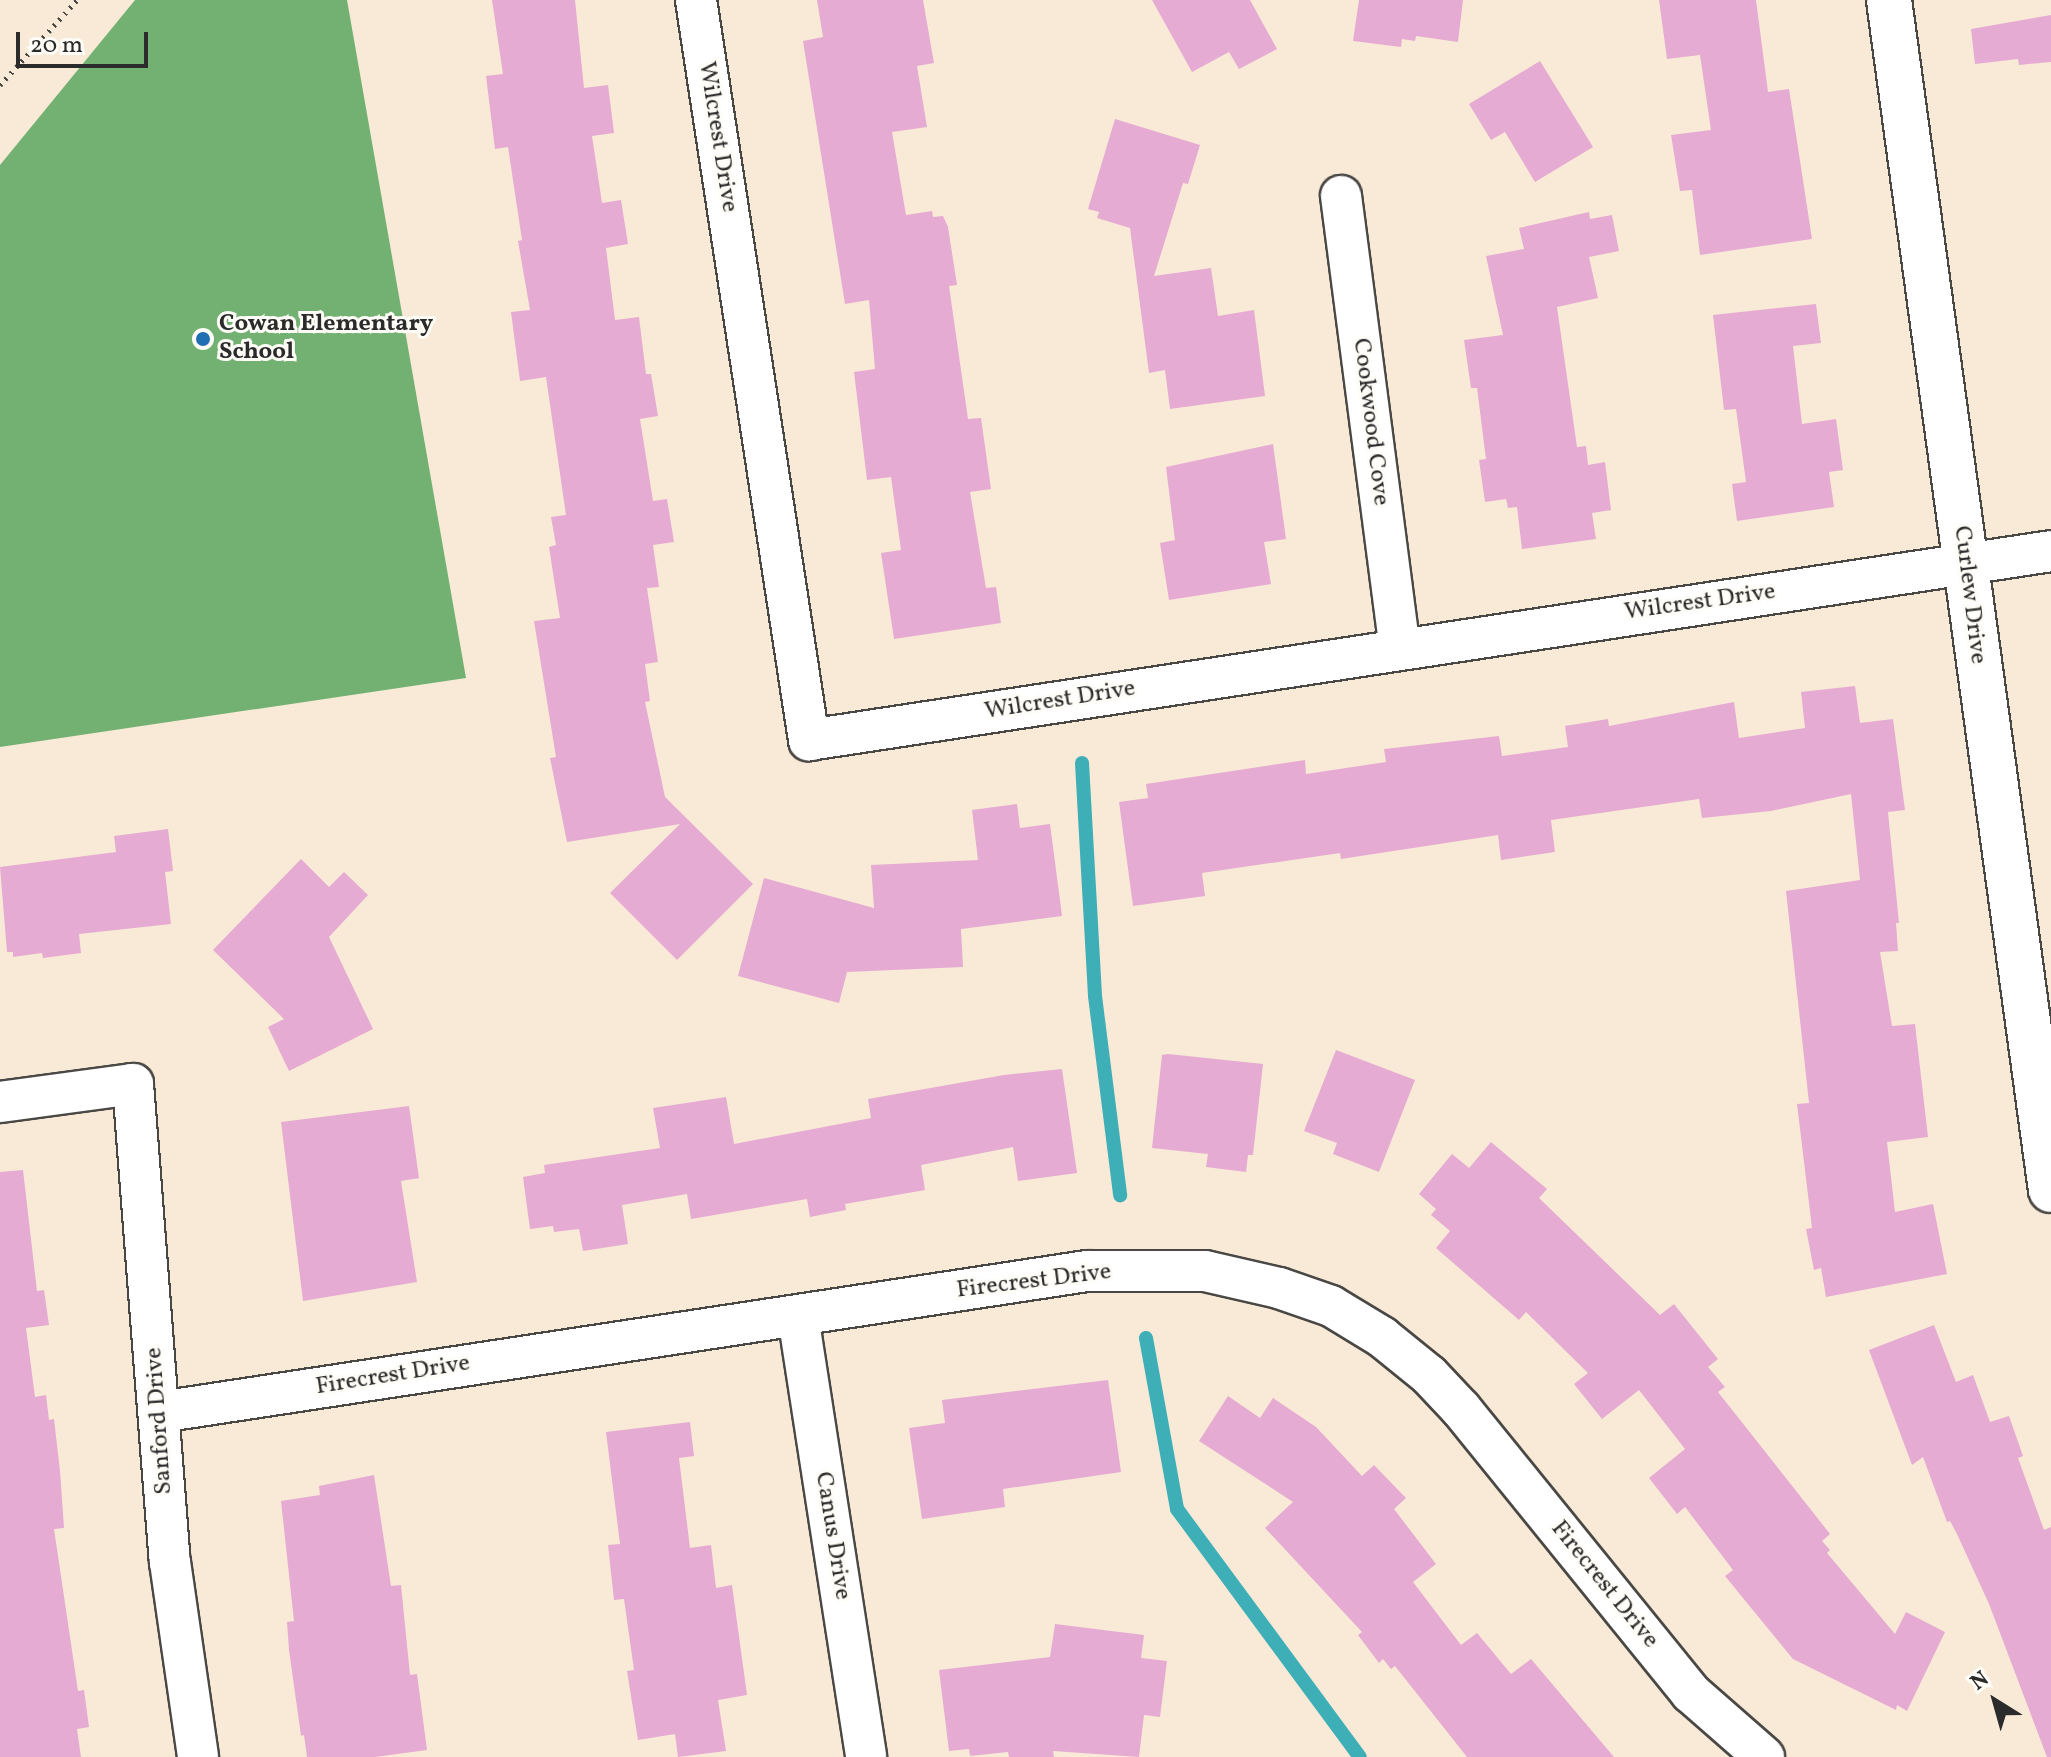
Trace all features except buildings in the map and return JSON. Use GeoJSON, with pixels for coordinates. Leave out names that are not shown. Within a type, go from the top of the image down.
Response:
{"type":"FeatureCollection","features":[{"type":"Feature","properties":{"kind":"street","name":"Wilcrest Drive"},"geometry":{"type":"LineString","coordinates":[[696,0],[809,740],[2051,551]]}},
{"type":"Feature","properties":{"kind":"street","name":"Curlew Drive"},"geometry":{"type":"LineString","coordinates":[[1889,0],[1965,564],[2046,1128],[2051,1190]]}},
{"type":"Feature","properties":{"kind":"street","name":"Cookwood Cove"},"geometry":{"type":"LineString","coordinates":[[1341,196],[1400,648]]}},
{"type":"Feature","properties":{"kind":"street","name":"Sanford Drive"},"geometry":{"type":"LineString","coordinates":[[0,1102],[133,1084],[170,1562],[198,1757]]}},
{"type":"Feature","properties":{"kind":"street","name":"Firecrest Drive"},"geometry":{"type":"LineString","coordinates":[[160,1412],[1087,1271],[1205,1271],[1279,1288],[1331,1306],[1382,1337],[1429,1375],[1461,1409],[1691,1693],[1764,1757]]}},
{"type":"Feature","properties":{"kind":"street","name":"Canus Drive"},"geometry":{"type":"LineString","coordinates":[[798,1316],[866,1757]]}},
{"type":"Feature","properties":{"kind":"path"},"geometry":{"type":"LineString","coordinates":[[0,85],[77,0]]}},
{"type":"Feature","properties":{"kind":"green space","name":"Cowan Elementary School"},"geometry":{"type":"Polygon","coordinates":[[[135,0],[347,0],[466,678],[0,747],[0,165],[135,0]]]}},
{"type":"Feature","properties":{"kind":"waterway"},"geometry":{"type":"LineString","coordinates":[[1082,763],[1095,996],[1120,1195]]}},
{"type":"Feature","properties":{"kind":"waterway"},"geometry":{"type":"LineString","coordinates":[[1146,1338],[1177,1509],[1360,1757]]}},
{"type":"Feature","properties":{"kind":"place","name":"Cowan Elementary School"},"geometry":{"type":"Point","coordinates":[203,339]}}]}
